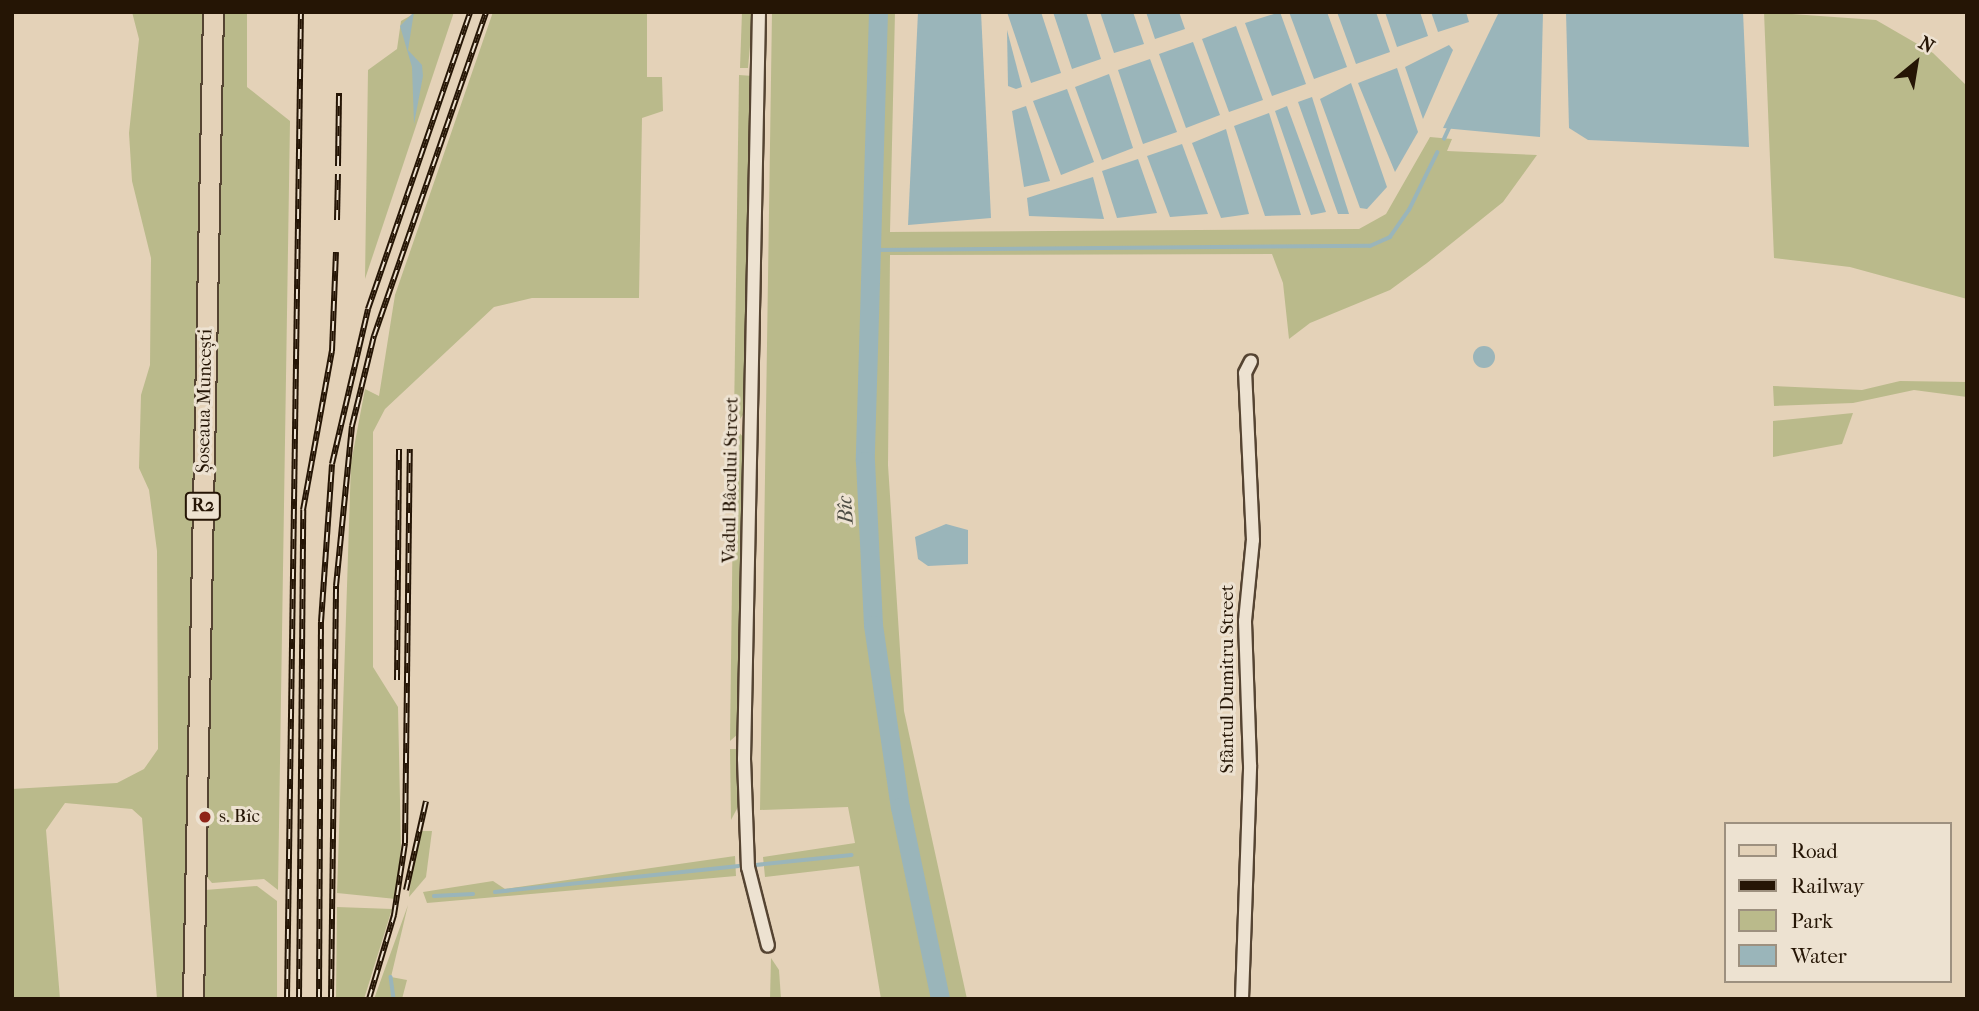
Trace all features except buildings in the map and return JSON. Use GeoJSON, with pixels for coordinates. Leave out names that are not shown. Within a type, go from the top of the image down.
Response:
{"type":"FeatureCollection","features":[{"type":"Feature","properties":{"kind":"main road","name":"Șoseaua Muncești"},"geometry":{"type":"LineString","coordinates":[[193,999],[213,12]]}},
{"type":"Feature","properties":{"kind":"street","name":"Vadul Bâcului Street"},"geometry":{"type":"LineString","coordinates":[[759,12],[744,759],[747,867],[768,946]]}},
{"type":"Feature","properties":{"kind":"street","name":"Sfântul Dumitru Street"},"geometry":{"type":"LineString","coordinates":[[1242,999],[1250,765],[1245,621],[1253,540],[1245,373],[1251,361]]}},
{"type":"Feature","properties":{"kind":"green space"},"geometry":{"type":"Polygon","coordinates":[[[132,12],[205,12],[185,999],[157,999],[142,818],[132,809],[65,803],[46,830],[60,999],[12,999],[12,789],[117,783],[144,769],[158,749],[157,551],[149,490],[139,468],[141,395],[150,365],[151,258],[132,181],[129,133],[139,39],[132,12]]]}},
{"type":"Feature","properties":{"kind":"green space"},"geometry":{"type":"Polygon","coordinates":[[[223,12],[247,12],[247,87],[290,121],[278,890],[264,879],[212,883],[206,876],[223,12]]]}},
{"type":"Feature","properties":{"kind":"green space"},"geometry":{"type":"Polygon","coordinates":[[[417,12],[454,12],[365,279],[368,70],[397,49],[401,21],[417,12]]]}},
{"type":"Feature","properties":{"kind":"green space"},"geometry":{"type":"Polygon","coordinates":[[[493,12],[647,12],[647,77],[662,77],[663,111],[642,118],[639,298],[532,298],[494,307],[385,409],[373,432],[373,667],[398,707],[401,847],[396,899],[337,893],[351,463],[365,389],[379,396],[395,295],[493,12]]]}},
{"type":"Feature","properties":{"kind":"green space"},"geometry":{"type":"Polygon","coordinates":[[[742,12],[753,12],[748,68],[740,68],[742,12]]]}},
{"type":"Feature","properties":{"kind":"green space"},"geometry":{"type":"Polygon","coordinates":[[[772,12],[895,12],[890,232],[1359,229],[1386,214],[1430,137],[1452,139],[1447,151],[1537,155],[1503,202],[1427,263],[1390,290],[1310,323],[1289,339],[1283,283],[1272,254],[890,255],[888,465],[904,711],[967,999],[881,999],[859,866],[765,877],[763,857],[855,843],[848,807],[760,810],[772,12]]]}},
{"type":"Feature","properties":{"kind":"green space"},"geometry":{"type":"Polygon","coordinates":[[[1764,12],[1876,20],[1933,53],[1967,86],[1967,299],[1850,267],[1774,258],[1764,12]]]}},
{"type":"Feature","properties":{"kind":"green space"},"geometry":{"type":"Polygon","coordinates":[[[739,75],[753,76],[747,409],[740,419],[734,418],[739,75]]]}},
{"type":"Feature","properties":{"kind":"green space"},"geometry":{"type":"Polygon","coordinates":[[[1900,381],[1967,382],[1967,397],[1914,390],[1853,403],[1774,406],[1773,386],[1862,390],[1900,381]]]}},
{"type":"Feature","properties":{"kind":"green space"},"geometry":{"type":"Polygon","coordinates":[[[1853,413],[1842,444],[1773,457],[1773,421],[1853,413]]]}},
{"type":"Feature","properties":{"kind":"green space"},"geometry":{"type":"Polygon","coordinates":[[[734,427],[746,440],[741,702],[738,734],[730,741],[734,427]]]}},
{"type":"Feature","properties":{"kind":"green space"},"geometry":{"type":"Polygon","coordinates":[[[730,749],[739,749],[740,803],[731,820],[730,749]]]}},
{"type":"Feature","properties":{"kind":"green space"},"geometry":{"type":"Polygon","coordinates":[[[416,831],[432,831],[426,877],[409,897],[416,831]]]}},
{"type":"Feature","properties":{"kind":"green space"},"geometry":{"type":"Polygon","coordinates":[[[735,856],[736,876],[427,903],[423,892],[493,881],[505,889],[735,856]]]}},
{"type":"Feature","properties":{"kind":"green space"},"geometry":{"type":"Polygon","coordinates":[[[257,886],[277,901],[277,999],[203,999],[205,890],[257,886]]]}},
{"type":"Feature","properties":{"kind":"green space"},"geometry":{"type":"Polygon","coordinates":[[[408,905],[391,977],[407,980],[402,999],[374,999],[408,905]]]}},
{"type":"Feature","properties":{"kind":"green space"},"geometry":{"type":"Polygon","coordinates":[[[337,907],[392,909],[364,999],[336,999],[337,907]]]}},
{"type":"Feature","properties":{"kind":"green space"},"geometry":{"type":"Polygon","coordinates":[[[771,958],[779,970],[781,999],[770,999],[771,958]]]}},
{"type":"Feature","properties":{"kind":"water"},"geometry":{"type":"Polygon","coordinates":[[[414,12],[408,50],[422,65],[423,76],[414,124],[412,67],[400,26],[414,12]]]}},
{"type":"Feature","properties":{"kind":"water"},"geometry":{"type":"Polygon","coordinates":[[[918,12],[981,12],[991,218],[908,225],[918,12]]]}},
{"type":"Feature","properties":{"kind":"water"},"geometry":{"type":"Polygon","coordinates":[[[1007,12],[1041,12],[1061,73],[1031,83],[1007,12]]]}},
{"type":"Feature","properties":{"kind":"water"},"geometry":{"type":"Polygon","coordinates":[[[1053,12],[1086,12],[1101,59],[1072,69],[1053,12]]]}},
{"type":"Feature","properties":{"kind":"water"},"geometry":{"type":"Polygon","coordinates":[[[1100,12],[1133,12],[1144,44],[1114,53],[1100,12]]]}},
{"type":"Feature","properties":{"kind":"water"},"geometry":{"type":"Polygon","coordinates":[[[1146,12],[1179,12],[1185,29],[1155,39],[1146,12]]]}},
{"type":"Feature","properties":{"kind":"water"},"geometry":{"type":"Polygon","coordinates":[[[1280,12],[1306,84],[1272,96],[1245,23],[1280,12]]]}},
{"type":"Feature","properties":{"kind":"water"},"geometry":{"type":"Polygon","coordinates":[[[1289,12],[1327,12],[1347,67],[1314,79],[1289,12]]]}},
{"type":"Feature","properties":{"kind":"water"},"geometry":{"type":"Polygon","coordinates":[[[1337,12],[1376,12],[1390,52],[1356,64],[1337,12]]]}},
{"type":"Feature","properties":{"kind":"water"},"geometry":{"type":"Polygon","coordinates":[[[1385,12],[1420,12],[1428,36],[1397,47],[1385,12]]]}},
{"type":"Feature","properties":{"kind":"water"},"geometry":{"type":"Polygon","coordinates":[[[1431,12],[1466,12],[1469,22],[1438,32],[1431,12]]]}},
{"type":"Feature","properties":{"kind":"water"},"geometry":{"type":"Polygon","coordinates":[[[1499,12],[1543,12],[1540,137],[1443,128],[1499,12]]]}},
{"type":"Feature","properties":{"kind":"water"},"geometry":{"type":"Polygon","coordinates":[[[1566,12],[1743,12],[1749,147],[1588,140],[1569,128],[1566,12]]]}},
{"type":"Feature","properties":{"kind":"water"},"geometry":{"type":"Polygon","coordinates":[[[1236,26],[1263,100],[1229,112],[1202,39],[1236,26]]]}},
{"type":"Feature","properties":{"kind":"water"},"geometry":{"type":"Polygon","coordinates":[[[1007,30],[1022,87],[1016,89],[1008,86],[1007,30]]]}},
{"type":"Feature","properties":{"kind":"water"},"geometry":{"type":"Polygon","coordinates":[[[1193,42],[1220,115],[1186,128],[1159,54],[1193,42]]]}},
{"type":"Feature","properties":{"kind":"water"},"geometry":{"type":"Polygon","coordinates":[[[1449,45],[1453,50],[1423,119],[1405,67],[1449,45]]]}},
{"type":"Feature","properties":{"kind":"water"},"geometry":{"type":"Polygon","coordinates":[[[1150,59],[1177,132],[1143,144],[1118,70],[1150,59]]]}},
{"type":"Feature","properties":{"kind":"water"},"geometry":{"type":"Polygon","coordinates":[[[1397,68],[1418,132],[1395,172],[1358,83],[1397,68]]]}},
{"type":"Feature","properties":{"kind":"water"},"geometry":{"type":"Polygon","coordinates":[[[1109,74],[1133,148],[1102,160],[1075,87],[1109,74]]]}},
{"type":"Feature","properties":{"kind":"water"},"geometry":{"type":"Polygon","coordinates":[[[1351,83],[1387,187],[1367,209],[1360,208],[1320,99],[1351,83]]]}},
{"type":"Feature","properties":{"kind":"water"},"geometry":{"type":"Polygon","coordinates":[[[1067,89],[1094,162],[1061,175],[1033,101],[1067,89]]]}},
{"type":"Feature","properties":{"kind":"water"},"geometry":{"type":"Polygon","coordinates":[[[1312,97],[1349,214],[1338,214],[1298,102],[1312,97]]]}},
{"type":"Feature","properties":{"kind":"water"},"geometry":{"type":"Polygon","coordinates":[[[1026,106],[1050,181],[1024,187],[1012,111],[1026,106]]]}},
{"type":"Feature","properties":{"kind":"water"},"geometry":{"type":"Polygon","coordinates":[[[1287,106],[1326,212],[1311,215],[1275,111],[1287,106]]]}},
{"type":"Feature","properties":{"kind":"water"},"geometry":{"type":"Polygon","coordinates":[[[1269,113],[1301,215],[1265,216],[1234,126],[1269,113]]]}},
{"type":"Feature","properties":{"kind":"water"},"geometry":{"type":"Polygon","coordinates":[[[1226,129],[1249,214],[1221,218],[1192,143],[1226,129]]]}},
{"type":"Feature","properties":{"kind":"water"},"geometry":{"type":"Polygon","coordinates":[[[1182,144],[1208,214],[1170,217],[1147,156],[1182,144]]]}},
{"type":"Feature","properties":{"kind":"water"},"geometry":{"type":"Polygon","coordinates":[[[1138,159],[1157,213],[1117,218],[1102,171],[1138,159]]]}},
{"type":"Feature","properties":{"kind":"water"},"geometry":{"type":"Polygon","coordinates":[[[1093,177],[1104,219],[1029,216],[1027,198],[1093,177]]]}},
{"type":"Feature","properties":{"kind":"water"},"geometry":{"type":"Polygon","coordinates":[[[1484,346],[1492,349],[1495,357],[1492,365],[1484,368],[1476,365],[1473,357],[1476,349],[1484,346]]]}},
{"type":"Feature","properties":{"kind":"water"},"geometry":{"type":"Polygon","coordinates":[[[946,524],[968,530],[968,564],[928,566],[918,559],[915,537],[946,524]]]}},
{"type":"Feature","properties":{"kind":"waterway","name":"Bîc"},"geometry":{"type":"LineString","coordinates":[[878,12],[865,461],[873,625],[900,807],[940,999]]}},
{"type":"Feature","properties":{"kind":"waterway"},"geometry":{"type":"LineString","coordinates":[[1444,139],[1450,126]]}},
{"type":"Feature","properties":{"kind":"waterway"},"geometry":{"type":"LineString","coordinates":[[875,250],[1370,246],[1390,237],[1409,210],[1437,153]]}},
{"type":"Feature","properties":{"kind":"waterway"},"geometry":{"type":"LineString","coordinates":[[756,865],[851,855]]}},
{"type":"Feature","properties":{"kind":"waterway"},"geometry":{"type":"LineString","coordinates":[[495,892],[739,866]]}},
{"type":"Feature","properties":{"kind":"waterway"},"geometry":{"type":"LineString","coordinates":[[434,896],[473,894]]}},
{"type":"Feature","properties":{"kind":"waterway"},"geometry":{"type":"LineString","coordinates":[[391,977],[394,999]]}},
{"type":"Feature","properties":{"kind":"railway"},"geometry":{"type":"LineString","coordinates":[[287,999],[301,12]]}},
{"type":"Feature","properties":{"kind":"railway"},"geometry":{"type":"LineString","coordinates":[[319,999],[321,622],[332,464],[368,309],[470,12]]}},
{"type":"Feature","properties":{"kind":"railway"},"geometry":{"type":"LineString","coordinates":[[331,999],[336,586],[352,426],[374,336],[486,12]]}},
{"type":"Feature","properties":{"kind":"railway"},"geometry":{"type":"LineString","coordinates":[[338,166],[339,93]]}},
{"type":"Feature","properties":{"kind":"railway"},"geometry":{"type":"LineString","coordinates":[[337,220],[338,174]]}},
{"type":"Feature","properties":{"kind":"railway"},"geometry":{"type":"LineString","coordinates":[[299,999],[303,510],[332,351],[336,252]]}},
{"type":"Feature","properties":{"kind":"railway"},"geometry":{"type":"LineString","coordinates":[[397,680],[399,449]]}},
{"type":"Feature","properties":{"kind":"railway"},"geometry":{"type":"LineString","coordinates":[[369,999],[394,915],[405,843],[410,449]]}},
{"type":"Feature","properties":{"kind":"railway"},"geometry":{"type":"LineString","coordinates":[[406,890],[426,801]]}},
{"type":"Feature","properties":{"kind":"place","name":"s. Bîc"},"geometry":{"type":"Point","coordinates":[205,817]}}]}
